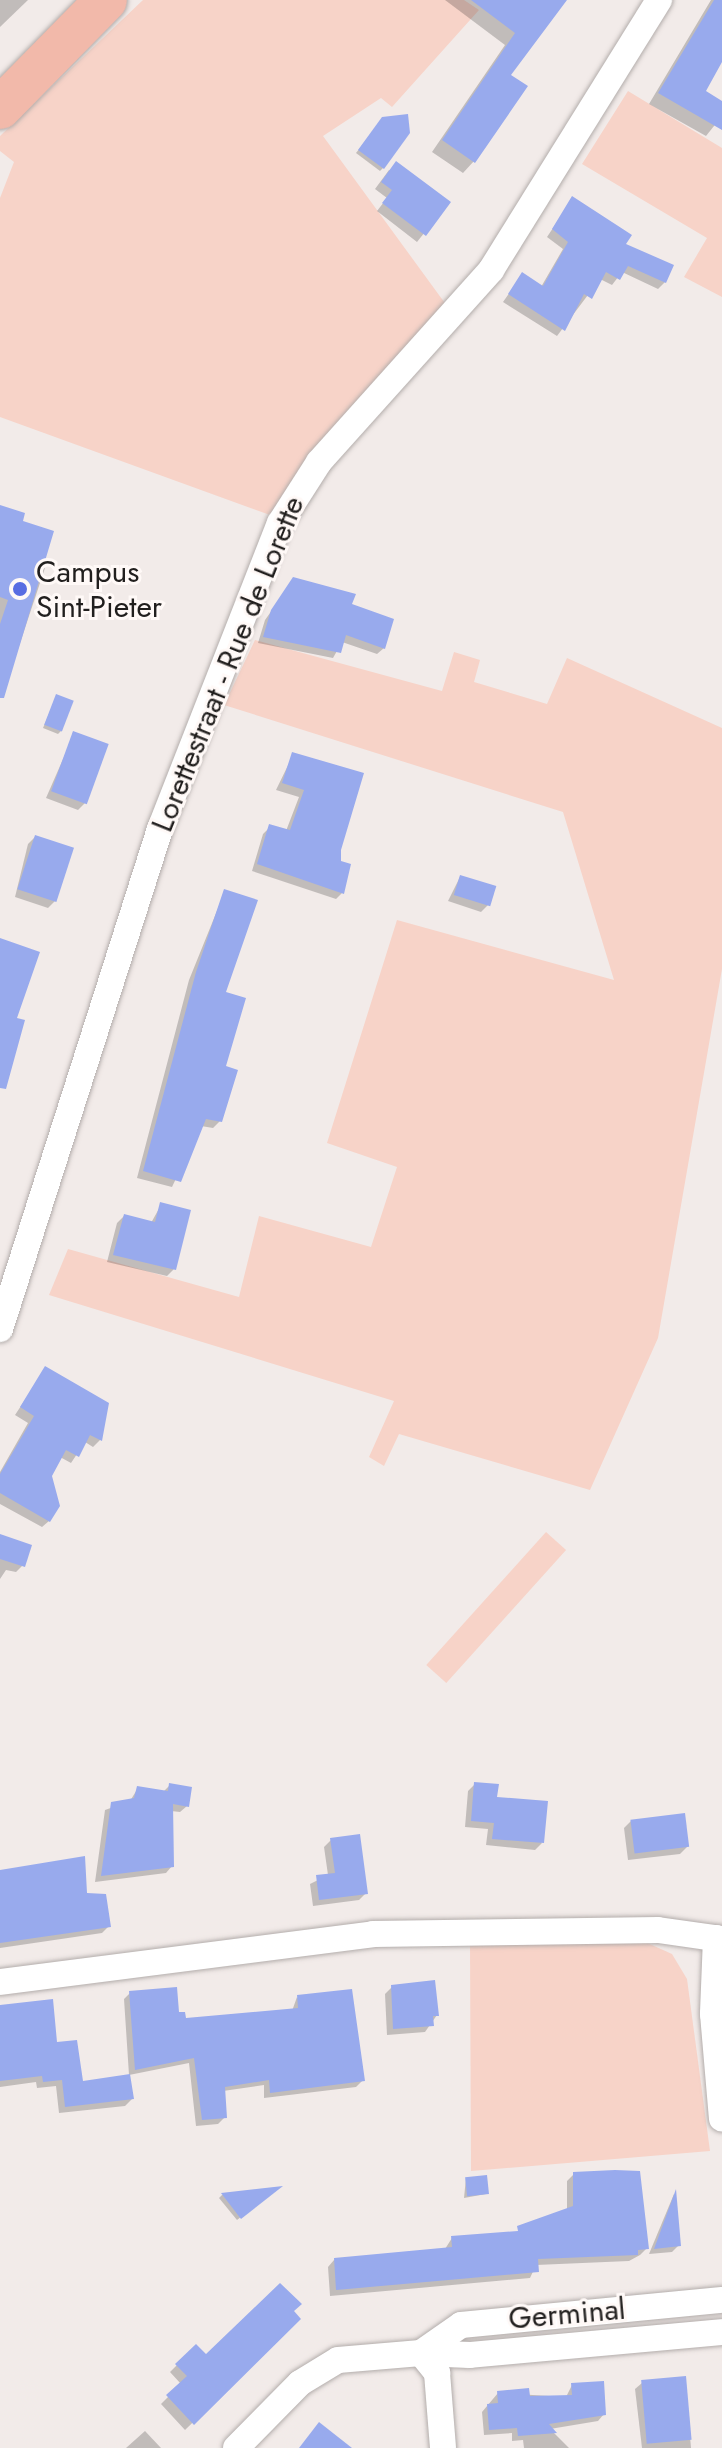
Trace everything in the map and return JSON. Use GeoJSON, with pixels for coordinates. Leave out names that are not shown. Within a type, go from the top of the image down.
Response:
{"type":"FeatureCollection","features":[{"type":"Feature","properties":{"kind":"main road"},"geometry":{"type":"LineString","coordinates":[[0,108],[106,0]]}},
{"type":"Feature","properties":{"kind":"street","name":"Lorettestraat - Rue de Lorette"},"geometry":{"type":"LineString","coordinates":[[0,1329],[160,829],[280,523],[319,462],[491,270],[659,0]]}},
{"type":"Feature","properties":{"kind":"street"},"geometry":{"type":"LineString","coordinates":[[0,1982],[373,1934],[658,1930],[719,1938],[713,2014],[722,2119]]}},
{"type":"Feature","properties":{"kind":"street","name":"Germinal"},"geometry":{"type":"LineString","coordinates":[[421,2353],[461,2325],[722,2300]]}},
{"type":"Feature","properties":{"kind":"street","name":"Germinal"},"geometry":{"type":"LineString","coordinates":[[236,2448],[300,2383],[338,2360],[421,2353],[470,2355],[722,2332]]}},
{"type":"Feature","properties":{"kind":"street"},"geometry":{"type":"LineString","coordinates":[[421,2353],[437,2373],[443,2448]]}},
{"type":"Feature","properties":{"kind":"shaded area"},"geometry":{"type":"Polygon","coordinates":[[[143,0],[464,0],[479,10],[392,107],[381,98],[323,136],[447,306],[270,515],[0,417],[0,198],[14,162],[0,151],[0,136],[143,0]]]}},
{"type":"Feature","properties":{"kind":"shaded area"},"geometry":{"type":"Polygon","coordinates":[[[628,91],[722,148],[722,297],[684,277],[707,238],[582,164],[628,91]]]}},
{"type":"Feature","properties":{"kind":"shaded area"},"geometry":{"type":"Polygon","coordinates":[[[255,640],[442,691],[454,652],[480,660],[474,682],[547,704],[567,658],[722,728],[722,969],[658,1338],[590,1490],[399,1434],[384,1466],[369,1457],[394,1401],[49,1295],[68,1249],[239,1297],[259,1216],[371,1247],[397,1167],[327,1143],[397,920],[614,980],[563,812],[224,705],[255,640]]]}},
{"type":"Feature","properties":{"kind":"shaded area"},"geometry":{"type":"Polygon","coordinates":[[[546,1532],[566,1550],[446,1683],[426,1665],[546,1532]]]}},
{"type":"Feature","properties":{"kind":"shaded area"},"geometry":{"type":"Polygon","coordinates":[[[643,1941],[672,1954],[687,1979],[710,2151],[471,2171],[470,1943],[643,1941]]]}},
{"type":"Feature","properties":{"kind":"building"},"geometry":{"type":"Polygon","coordinates":[[[471,0],[567,0],[511,75],[528,86],[475,163],[442,140],[515,33],[471,0]]]}},
{"type":"Feature","properties":{"kind":"building"},"geometry":{"type":"Polygon","coordinates":[[[714,0],[722,0],[722,62],[706,91],[722,101],[722,130],[658,93],[714,0]]]}},
{"type":"Feature","properties":{"kind":"building"},"geometry":{"type":"Polygon","coordinates":[[[408,114],[410,133],[384,169],[358,150],[382,117],[408,114]]]}},
{"type":"Feature","properties":{"kind":"building"},"geometry":{"type":"Polygon","coordinates":[[[396,161],[451,202],[426,236],[382,203],[392,190],[381,182],[396,161]]]}},
{"type":"Feature","properties":{"kind":"building"},"geometry":{"type":"Polygon","coordinates":[[[572,196],[632,235],[626,244],[674,265],[666,283],[628,266],[620,280],[606,272],[592,299],[584,294],[565,331],[508,294],[522,272],[543,286],[568,242],[552,229],[572,196]]]}},
{"type":"Feature","properties":{"kind":"building","name":"Campus Sint-Pieter"},"geometry":{"type":"Polygon","coordinates":[[[0,505],[25,513],[23,521],[54,531],[4,698],[0,698],[0,624],[8,600],[0,597],[0,505]]]}},
{"type":"Feature","properties":{"kind":"building"},"geometry":{"type":"Polygon","coordinates":[[[293,577],[356,594],[352,604],[394,619],[385,649],[346,635],[341,653],[263,637],[271,610],[293,577]]]}},
{"type":"Feature","properties":{"kind":"building"},"geometry":{"type":"Polygon","coordinates":[[[56,694],[74,701],[62,732],[44,725],[56,694]]]}},
{"type":"Feature","properties":{"kind":"building"},"geometry":{"type":"Polygon","coordinates":[[[73,731],[109,744],[87,804],[51,791],[73,731]]]}},
{"type":"Feature","properties":{"kind":"building"},"geometry":{"type":"Polygon","coordinates":[[[292,752],[364,773],[341,850],[341,861],[351,864],[344,894],[257,864],[269,824],[290,830],[304,790],[282,783],[292,752]]]}},
{"type":"Feature","properties":{"kind":"building"},"geometry":{"type":"Polygon","coordinates":[[[35,835],[74,848],[56,902],[17,889],[35,835]]]}},
{"type":"Feature","properties":{"kind":"building"},"geometry":{"type":"Polygon","coordinates":[[[460,875],[496,886],[490,906],[454,895],[460,875]]]}},
{"type":"Feature","properties":{"kind":"building"},"geometry":{"type":"Polygon","coordinates":[[[224,889],[258,900],[226,992],[246,998],[226,1066],[238,1070],[222,1122],[206,1119],[181,1182],[143,1171],[196,972],[224,889]]]}},
{"type":"Feature","properties":{"kind":"building"},"geometry":{"type":"Polygon","coordinates":[[[0,938],[40,952],[17,1018],[25,1020],[6,1089],[0,1088],[0,938]]]}},
{"type":"Feature","properties":{"kind":"building"},"geometry":{"type":"Polygon","coordinates":[[[160,1202],[191,1210],[176,1270],[113,1255],[124,1214],[155,1222],[160,1202]]]}},
{"type":"Feature","properties":{"kind":"building"},"geometry":{"type":"Polygon","coordinates":[[[45,1366],[109,1403],[102,1441],[90,1435],[79,1457],[66,1450],[52,1476],[60,1506],[50,1522],[0,1493],[0,1474],[34,1416],[20,1407],[45,1366]]]}},
{"type":"Feature","properties":{"kind":"building"},"geometry":{"type":"Polygon","coordinates":[[[0,1534],[32,1545],[25,1567],[0,1559],[0,1534]]]}},
{"type":"Feature","properties":{"kind":"building"},"geometry":{"type":"Polygon","coordinates":[[[474,1782],[499,1784],[497,1797],[548,1801],[544,1843],[492,1839],[494,1823],[471,1821],[474,1782]]]}},
{"type":"Feature","properties":{"kind":"building"},"geometry":{"type":"Polygon","coordinates":[[[169,1783],[192,1787],[189,1807],[173,1804],[174,1867],[101,1876],[111,1802],[134,1798],[137,1786],[168,1791],[169,1783]]]}},
{"type":"Feature","properties":{"kind":"building"},"geometry":{"type":"Polygon","coordinates":[[[685,1813],[689,1847],[635,1853],[630,1820],[685,1813]]]}},
{"type":"Feature","properties":{"kind":"building"},"geometry":{"type":"Polygon","coordinates":[[[360,1834],[368,1894],[319,1900],[316,1875],[335,1873],[330,1838],[360,1834]]]}},
{"type":"Feature","properties":{"kind":"building"},"geometry":{"type":"Polygon","coordinates":[[[85,1856],[87,1893],[106,1894],[111,1927],[0,1943],[0,1870],[85,1856]]]}},
{"type":"Feature","properties":{"kind":"building"},"geometry":{"type":"Polygon","coordinates":[[[435,1980],[439,2016],[433,2016],[434,2026],[393,2029],[391,1985],[435,1980]]]}},
{"type":"Feature","properties":{"kind":"building"},"geometry":{"type":"Polygon","coordinates":[[[177,1987],[179,2012],[185,2012],[186,2018],[298,2008],[297,1995],[352,1989],[365,2081],[270,2093],[269,2080],[225,2087],[227,2118],[202,2120],[194,2058],[135,2070],[129,1991],[177,1987]]]}},
{"type":"Feature","properties":{"kind":"building"},"geometry":{"type":"Polygon","coordinates":[[[53,1999],[57,2042],[77,2040],[83,2081],[130,2074],[134,2099],[65,2107],[62,2080],[43,2082],[42,2076],[0,2081],[0,2005],[53,1999]]]}},
{"type":"Feature","properties":{"kind":"building"},"geometry":{"type":"Polygon","coordinates":[[[640,2171],[649,2249],[638,2250],[638,2255],[538,2259],[539,2272],[336,2290],[334,2258],[452,2247],[451,2236],[518,2231],[517,2226],[573,2206],[573,2172],[640,2171]]]}},
{"type":"Feature","properties":{"kind":"building"},"geometry":{"type":"Polygon","coordinates":[[[487,2175],[489,2194],[467,2196],[465,2177],[487,2175]]]}},
{"type":"Feature","properties":{"kind":"building"},"geometry":{"type":"Polygon","coordinates":[[[283,2186],[241,2219],[221,2193],[283,2186]]]}},
{"type":"Feature","properties":{"kind":"building"},"geometry":{"type":"Polygon","coordinates":[[[676,2189],[681,2246],[654,2249],[676,2189]]]}},
{"type":"Feature","properties":{"kind":"building"},"geometry":{"type":"Polygon","coordinates":[[[280,2283],[302,2304],[294,2311],[301,2319],[194,2425],[166,2395],[187,2376],[175,2364],[196,2344],[206,2354],[280,2283]]]}},
{"type":"Feature","properties":{"kind":"building"},"geometry":{"type":"Polygon","coordinates":[[[686,2376],[692,2440],[647,2444],[641,2380],[686,2376]]]}},
{"type":"Feature","properties":{"kind":"building"},"geometry":{"type":"Polygon","coordinates":[[[604,2381],[606,2415],[549,2424],[557,2433],[518,2436],[517,2428],[489,2430],[487,2404],[498,2403],[497,2391],[529,2388],[530,2396],[572,2395],[571,2383],[604,2381]]]}},
{"type":"Feature","properties":{"kind":"building"},"geometry":{"type":"Polygon","coordinates":[[[319,2422],[352,2448],[299,2448],[319,2422]]]}},
{"type":"Feature","properties":{"kind":"place","name":"Campus Sint-Pieter"},"geometry":{"type":"Point","coordinates":[20,589]}}]}
